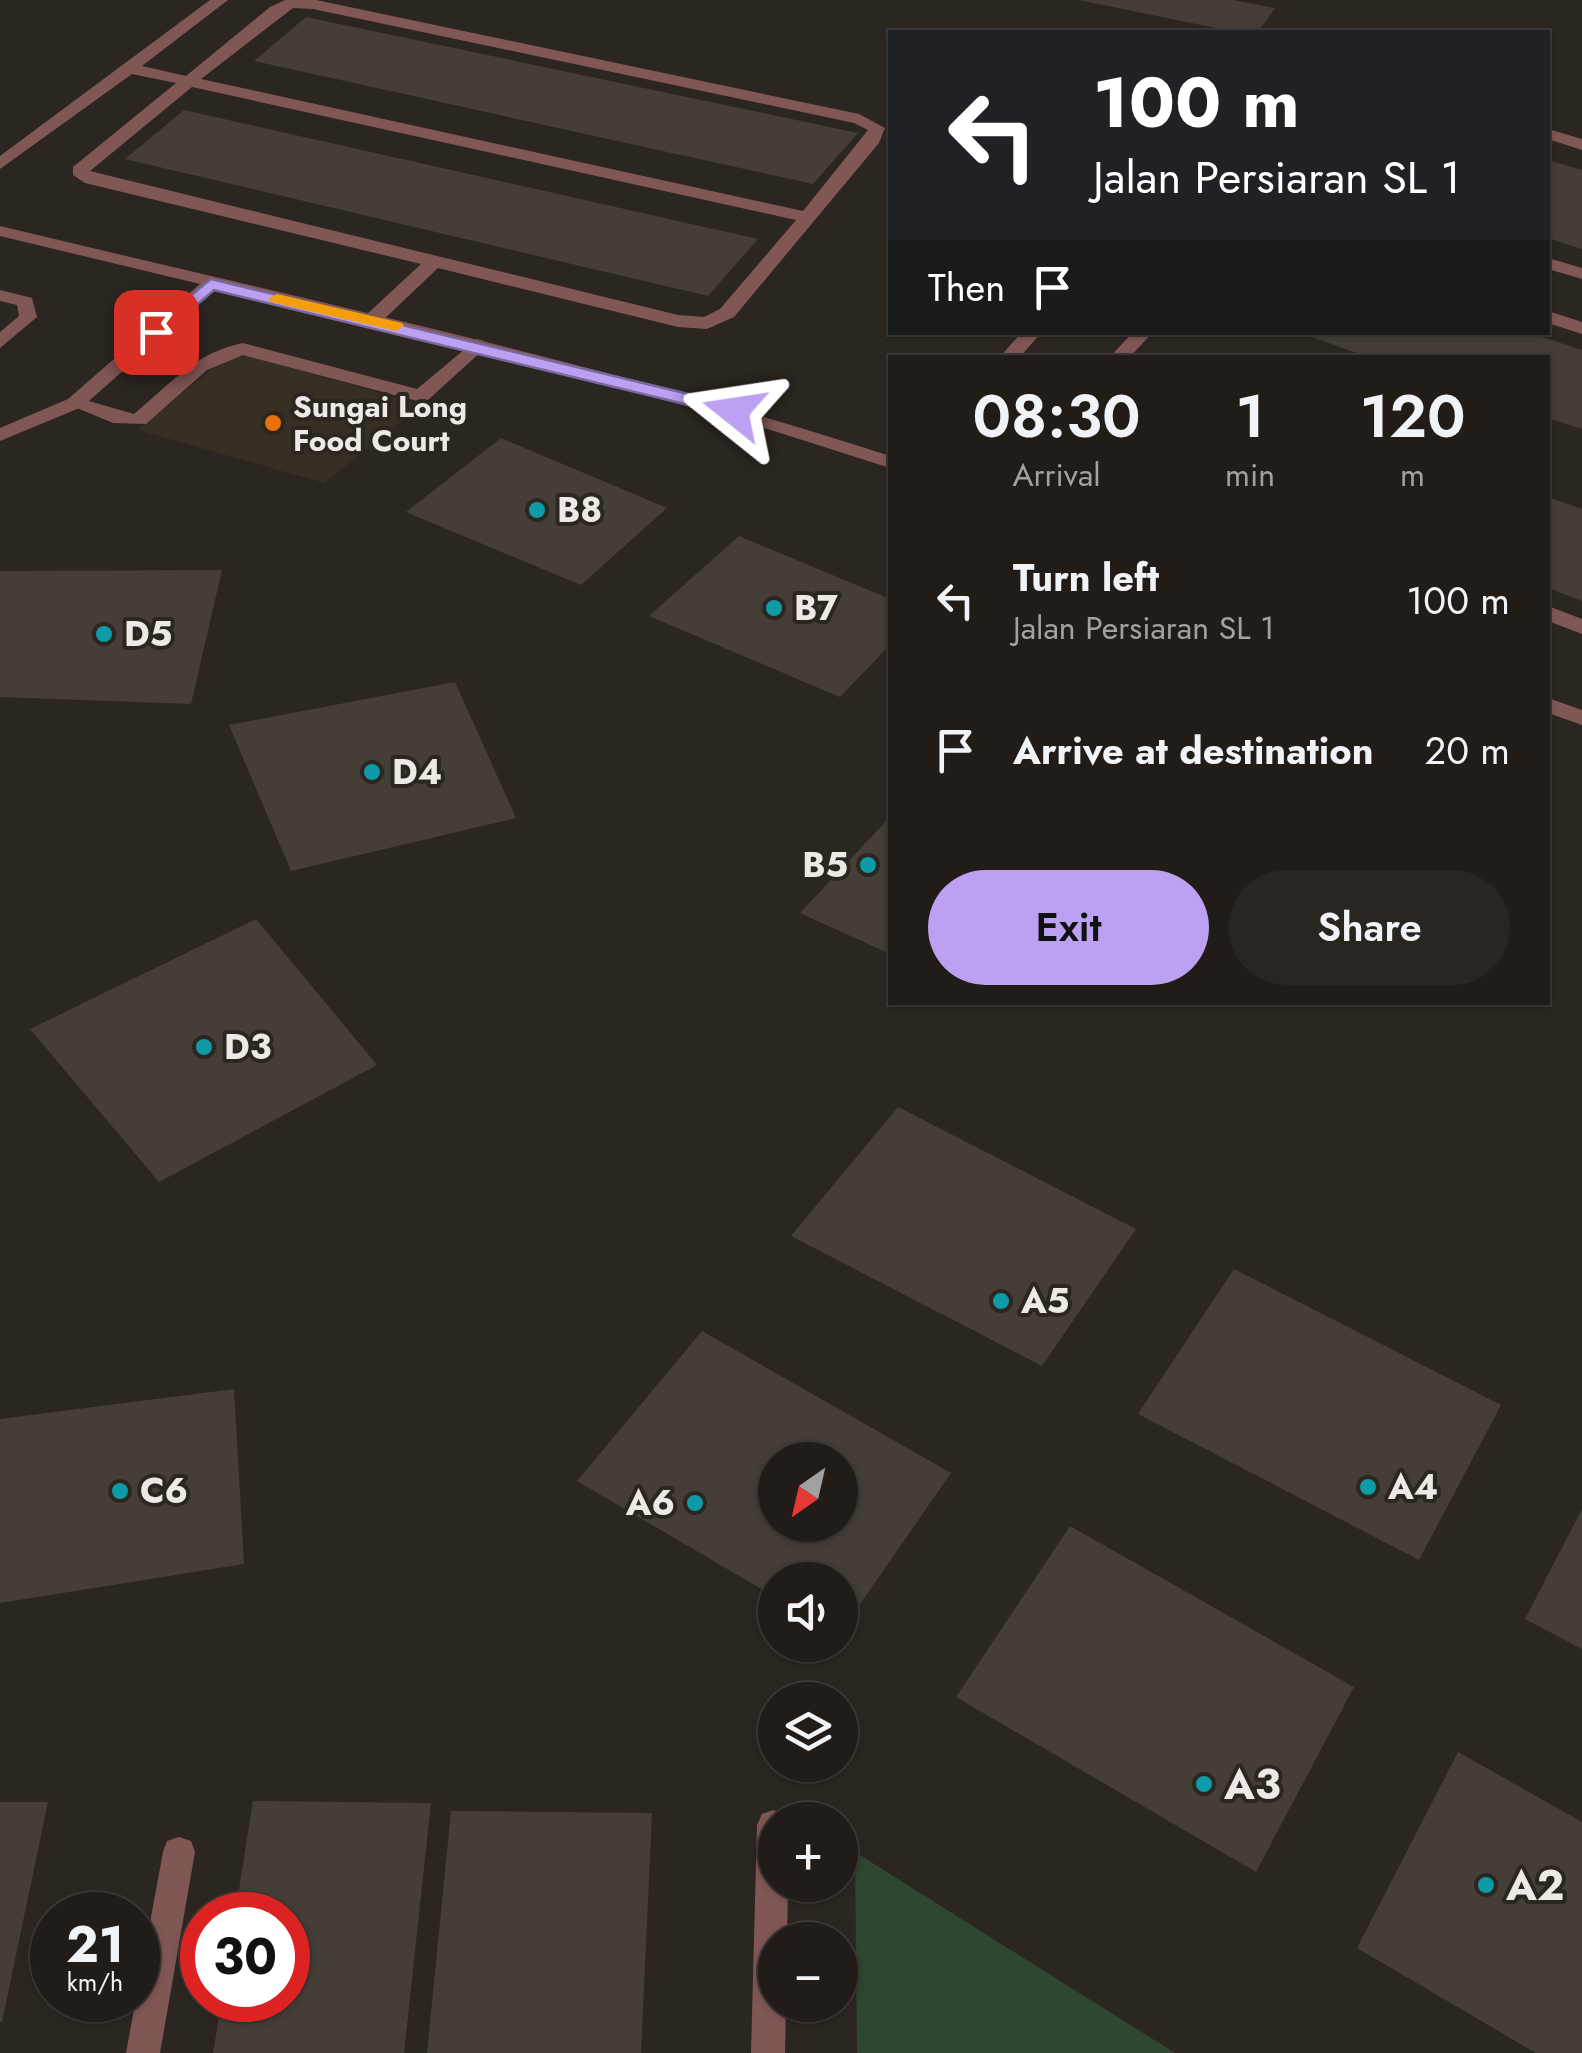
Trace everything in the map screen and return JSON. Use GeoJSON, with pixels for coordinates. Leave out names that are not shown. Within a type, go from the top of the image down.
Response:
{"type":"FeatureCollection","features":[{"type":"Feature","properties":{"kind":"street"},"geometry":{"type":"LineString","coordinates":[[0,164],[220,0]]}},
{"type":"Feature","properties":{"kind":"street"},"geometry":{"type":"LineString","coordinates":[[291,3],[313,4],[859,119],[877,128],[873,139],[727,313],[707,324],[678,321],[90,179],[79,171],[189,81],[276,10],[291,3]]}},
{"type":"Feature","properties":{"kind":"street"},"geometry":{"type":"LineString","coordinates":[[128,68],[808,217]]}},
{"type":"Feature","properties":{"kind":"street"},"geometry":{"type":"LineString","coordinates":[[1550,135],[1582,145]]}},
{"type":"Feature","properties":{"kind":"street"},"geometry":{"type":"LineString","coordinates":[[0,231],[766,419],[888,461]]}},
{"type":"Feature","properties":{"kind":"street"},"geometry":{"type":"LineString","coordinates":[[372,320],[434,262]]}},
{"type":"Feature","properties":{"kind":"street"},"geometry":{"type":"LineString","coordinates":[[1550,263],[1582,274]]}},
{"type":"Feature","properties":{"kind":"street"},"geometry":{"type":"LineString","coordinates":[[0,436],[75,403],[211,284]]}},
{"type":"Feature","properties":{"kind":"street"},"geometry":{"type":"LineString","coordinates":[[0,295],[26,302],[28,317],[0,342]]}},
{"type":"Feature","properties":{"kind":"street"},"geometry":{"type":"LineString","coordinates":[[1550,318],[1582,328]]}},
{"type":"Feature","properties":{"kind":"street"},"geometry":{"type":"LineString","coordinates":[[1011,355],[1030,335]]}},
{"type":"Feature","properties":{"kind":"street"},"geometry":{"type":"LineString","coordinates":[[1121,355],[1141,335]]}},
{"type":"Feature","properties":{"kind":"street"},"geometry":{"type":"LineString","coordinates":[[75,403],[120,420],[139,420],[212,358],[228,350],[244,349],[422,396],[477,345]]}},
{"type":"Feature","properties":{"kind":"street"},"geometry":{"type":"LineString","coordinates":[[1550,615],[1582,627]]}},
{"type":"Feature","properties":{"kind":"street"},"geometry":{"type":"LineString","coordinates":[[1550,706],[1582,718]]}},
{"type":"Feature","properties":{"kind":"street"},"geometry":{"type":"LineString","coordinates":[[143,2053],[179,1852]]}},
{"type":"Feature","properties":{"kind":"street"},"geometry":{"type":"LineString","coordinates":[[768,2053],[771,1902]]}},
{"type":"Feature","properties":{"kind":"shaded area"},"geometry":{"type":"Polygon","coordinates":[[[241,354],[422,405],[324,483],[138,430],[221,361],[241,354]]]}},
{"type":"Feature","properties":{"kind":"green space"},"geometry":{"type":"Polygon","coordinates":[[[858,1854],[1175,2053],[857,2053],[858,1854]]]}},
{"type":"Feature","properties":{"kind":"building"},"geometry":{"type":"Polygon","coordinates":[[[1079,0],[1233,0],[1275,8],[1259,30],[1225,30],[1079,0]]]}},
{"type":"Feature","properties":{"kind":"building"},"geometry":{"type":"Polygon","coordinates":[[[306,17],[858,133],[813,184],[254,61],[306,17]]]}},
{"type":"Feature","properties":{"kind":"building"},"geometry":{"type":"Polygon","coordinates":[[[184,110],[758,239],[708,296],[125,159],[184,110]]]}},
{"type":"Feature","properties":{"kind":"building"},"geometry":{"type":"Polygon","coordinates":[[[1550,161],[1582,170],[1582,249],[1550,239],[1550,161]]]}},
{"type":"Feature","properties":{"kind":"building"},"geometry":{"type":"Polygon","coordinates":[[[1306,335],[1536,335],[1582,350],[1582,429],[1550,419],[1550,355],[1362,355],[1306,335]]]}},
{"type":"Feature","properties":{"kind":"building","name":"B8"},"geometry":{"type":"Polygon","coordinates":[[[501,438],[667,508],[581,585],[406,512],[501,438]]]}},
{"type":"Feature","properties":{"kind":"building"},"geometry":{"type":"Polygon","coordinates":[[[1550,498],[1582,509],[1582,601],[1550,589],[1550,498]]]}},
{"type":"Feature","properties":{"kind":"building","name":"B7"},"geometry":{"type":"Polygon","coordinates":[[[739,536],[888,598],[888,647],[840,697],[649,616],[739,536]]]}},
{"type":"Feature","properties":{"kind":"building","name":"D5"},"geometry":{"type":"Polygon","coordinates":[[[222,570],[191,704],[0,697],[0,571],[222,570]]]}},
{"type":"Feature","properties":{"kind":"building","name":"D4"},"geometry":{"type":"Polygon","coordinates":[[[455,682],[516,818],[291,871],[229,725],[455,682]]]}},
{"type":"Feature","properties":{"kind":"building","name":"B5"},"geometry":{"type":"Polygon","coordinates":[[[888,819],[888,953],[800,913],[888,819]]]}},
{"type":"Feature","properties":{"kind":"building","name":"D3"},"geometry":{"type":"Polygon","coordinates":[[[256,919],[377,1065],[159,1182],[30,1029],[256,919]]]}},
{"type":"Feature","properties":{"kind":"building","name":"A5"},"geometry":{"type":"Polygon","coordinates":[[[898,1107],[1136,1229],[1042,1366],[791,1236],[898,1107]]]}},
{"type":"Feature","properties":{"kind":"building","name":"A4"},"geometry":{"type":"Polygon","coordinates":[[[1234,1269],[1501,1405],[1419,1560],[1138,1414],[1234,1269]]]}},
{"type":"Feature","properties":{"kind":"building","name":"A6"},"geometry":{"type":"Polygon","coordinates":[[[702,1331],[951,1473],[858,1607],[858,1562],[758,1562],[758,1587],[577,1481],[702,1331]]]}},
{"type":"Feature","properties":{"kind":"building","name":"C6"},"geometry":{"type":"Polygon","coordinates":[[[234,1389],[244,1564],[0,1603],[0,1419],[234,1389]]]}},
{"type":"Feature","properties":{"kind":"building"},"geometry":{"type":"Polygon","coordinates":[[[1582,1509],[1582,1649],[1525,1619],[1582,1509]]]}},
{"type":"Feature","properties":{"kind":"building","name":"A3"},"geometry":{"type":"Polygon","coordinates":[[[1070,1526],[1354,1687],[1256,1872],[956,1697],[1070,1526]]]}},
{"type":"Feature","properties":{"kind":"building","name":"A2"},"geometry":{"type":"Polygon","coordinates":[[[1458,1752],[1582,1822],[1582,2053],[1536,2053],[1357,1948],[1458,1752]]]}},
{"type":"Feature","properties":{"kind":"building"},"geometry":{"type":"Polygon","coordinates":[[[253,1801],[431,1803],[404,2053],[213,2053],[218,2022],[310,2022],[310,1892],[239,1892],[253,1801]]]}},
{"type":"Feature","properties":{"kind":"building"},"geometry":{"type":"Polygon","coordinates":[[[0,1802],[48,1802],[2,2022],[0,2022],[0,1802]]]}},
{"type":"Feature","properties":{"kind":"building"},"geometry":{"type":"Polygon","coordinates":[[[451,1811],[652,1813],[641,2053],[427,2053],[451,1811]]]}},
{"type":"Feature","properties":{"kind":"slow traffic"},"geometry":{"type":"LineString","coordinates":[[277,299],[396,326]]}},
{"type":"Feature","properties":{"kind":"place","name":"Sungai Long Food Court"},"geometry":{"type":"Point","coordinates":[273,423]}},
{"type":"Feature","properties":{"kind":"place","name":"B8"},"geometry":{"type":"Point","coordinates":[537,510]}},
{"type":"Feature","properties":{"kind":"place","name":"B7"},"geometry":{"type":"Point","coordinates":[774,608]}},
{"type":"Feature","properties":{"kind":"place","name":"D5"},"geometry":{"type":"Point","coordinates":[104,634]}},
{"type":"Feature","properties":{"kind":"place","name":"D4"},"geometry":{"type":"Point","coordinates":[372,772]}},
{"type":"Feature","properties":{"kind":"place","name":"B5"},"geometry":{"type":"Point","coordinates":[868,865]}},
{"type":"Feature","properties":{"kind":"place","name":"D3"},"geometry":{"type":"Point","coordinates":[204,1047]}},
{"type":"Feature","properties":{"kind":"place","name":"A5"},"geometry":{"type":"Point","coordinates":[1001,1301]}},
{"type":"Feature","properties":{"kind":"place","name":"A4"},"geometry":{"type":"Point","coordinates":[1368,1487]}},
{"type":"Feature","properties":{"kind":"place","name":"C6"},"geometry":{"type":"Point","coordinates":[120,1491]}},
{"type":"Feature","properties":{"kind":"place","name":"A6"},"geometry":{"type":"Point","coordinates":[695,1503]}},
{"type":"Feature","properties":{"kind":"place","name":"A3"},"geometry":{"type":"Point","coordinates":[1204,1784]}},
{"type":"Feature","properties":{"kind":"place","name":"A2"},"geometry":{"type":"Point","coordinates":[1486,1885]}},
{"type":"Feature","properties":{"kind":"route"},"geometry":{"type":"LineString","coordinates":[[156,332],[211,284],[541,361],[734,411]]}}]}
